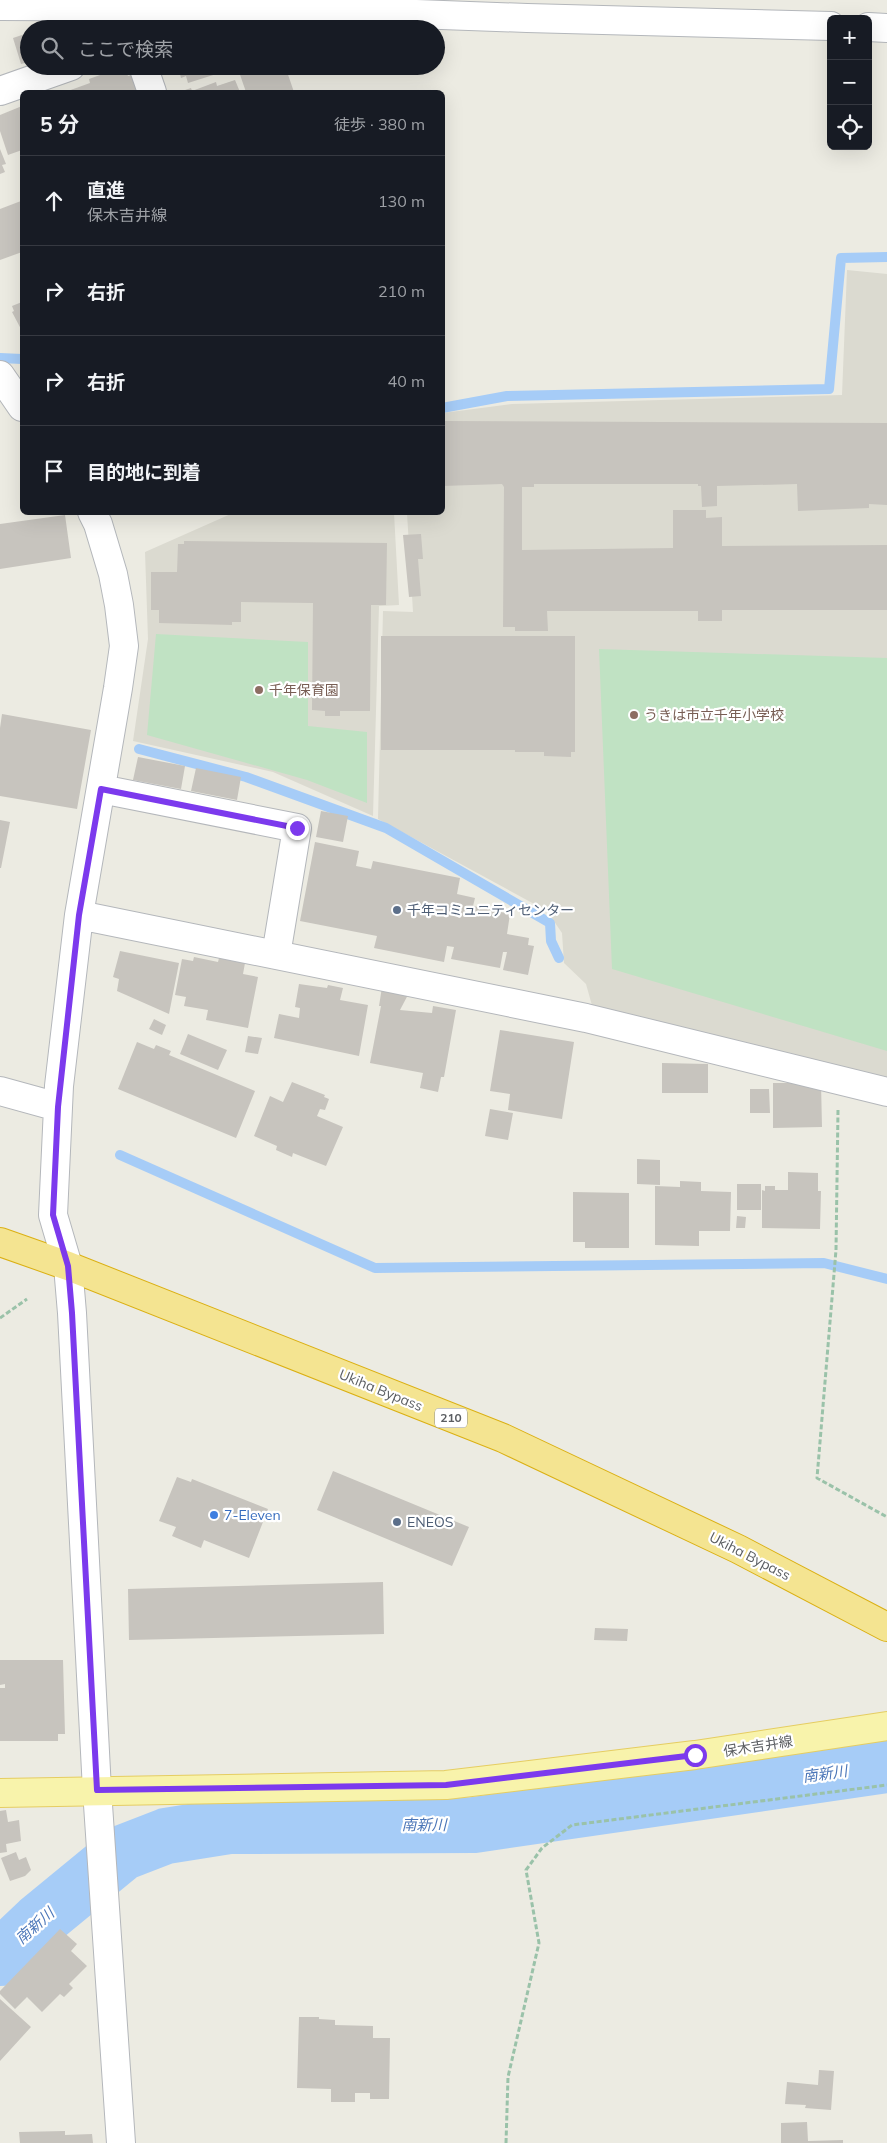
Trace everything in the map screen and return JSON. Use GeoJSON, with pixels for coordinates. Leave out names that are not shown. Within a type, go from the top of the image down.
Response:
{"type":"FeatureCollection","features":[{"type":"Feature","properties":{"kind":"highway","name":"Ukiha Bypass"},"geometry":{"type":"LineString","coordinates":[[0,1242],[68,1266],[503,1438],[738,1549],[887,1627]]}},
{"type":"Feature","properties":{"kind":"main road","name":"保木吉井線"},"geometry":{"type":"LineString","coordinates":[[0,1792],[446,1785],[695,1755],[887,1726]]}},
{"type":"Feature","properties":{"kind":"street"},"geometry":{"type":"LineString","coordinates":[[0,6],[527,9],[827,26]]}},
{"type":"Feature","properties":{"kind":"street"},"geometry":{"type":"LineString","coordinates":[[872,27],[887,28]]}},
{"type":"Feature","properties":{"kind":"street"},"geometry":{"type":"LineString","coordinates":[[0,91],[45,75]]}},
{"type":"Feature","properties":{"kind":"street"},"geometry":{"type":"LineString","coordinates":[[146,75],[151,90]]}},
{"type":"Feature","properties":{"kind":"street"},"geometry":{"type":"LineString","coordinates":[[0,375],[20,403]]}},
{"type":"Feature","properties":{"kind":"street"},"geometry":{"type":"LineString","coordinates":[[94,515],[113,574],[124,646],[79,915],[58,1107],[53,1215],[68,1266],[97,1790],[121,2143]]}},
{"type":"Feature","properties":{"kind":"street"},"geometry":{"type":"LineString","coordinates":[[101,789],[297,828],[276,955]]}},
{"type":"Feature","properties":{"kind":"street"},"geometry":{"type":"LineString","coordinates":[[79,915],[586,1018],[838,1078],[887,1092]]}},
{"type":"Feature","properties":{"kind":"street"},"geometry":{"type":"LineString","coordinates":[[0,1091],[58,1107]]}},
{"type":"Feature","properties":{"kind":"path"},"geometry":{"type":"LineString","coordinates":[[838,1078],[836,1250],[831,1290],[817,1478],[887,1517]]}},
{"type":"Feature","properties":{"kind":"path"},"geometry":{"type":"LineString","coordinates":[[0,1318],[27,1299]]}},
{"type":"Feature","properties":{"kind":"path"},"geometry":{"type":"LineString","coordinates":[[506,2143],[508,2077],[539,1943],[526,1870],[542,1848],[572,1825],[887,1785]]}},
{"type":"Feature","properties":{"kind":"shaded area","name":"うきは市立千年小学校"},"geometry":{"type":"Polygon","coordinates":[[[847,270],[887,274],[887,1081],[593,1009],[586,984],[564,963],[562,933],[547,911],[378,819],[383,611],[413,612],[407,515],[445,515],[445,413],[512,404],[842,395],[847,270]]]}},
{"type":"Feature","properties":{"kind":"shaded area","name":"千年保育園"},"geometry":{"type":"Polygon","coordinates":[[[228,515],[394,515],[399,605],[379,606],[373,816],[273,772],[133,741],[148,639],[145,552],[228,515]]]}},
{"type":"Feature","properties":{"kind":"green space"},"geometry":{"type":"Polygon","coordinates":[[[156,634],[308,642],[308,726],[367,732],[367,803],[307,780],[147,735],[156,634]]]}},
{"type":"Feature","properties":{"kind":"green space"},"geometry":{"type":"Polygon","coordinates":[[[599,649],[887,658],[887,1051],[612,969],[599,649]]]}},
{"type":"Feature","properties":{"kind":"building"},"geometry":{"type":"Polygon","coordinates":[[[20,36],[20,61],[13,38],[20,36]]]}},
{"type":"Feature","properties":{"kind":"building"},"geometry":{"type":"Polygon","coordinates":[[[100,75],[132,75],[137,90],[71,90],[90,83],[89,79],[100,75]]]}},
{"type":"Feature","properties":{"kind":"building"},"geometry":{"type":"Polygon","coordinates":[[[180,75],[213,75],[188,83],[186,76],[181,78],[180,75]]]}},
{"type":"Feature","properties":{"kind":"building"},"geometry":{"type":"Polygon","coordinates":[[[240,75],[288,75],[293,90],[245,90],[240,75]]]}},
{"type":"Feature","properties":{"kind":"building"},"geometry":{"type":"Polygon","coordinates":[[[235,80],[239,90],[195,90],[216,82],[217,86],[235,80]]]}},
{"type":"Feature","properties":{"kind":"building"},"geometry":{"type":"Polygon","coordinates":[[[20,107],[20,151],[8,155],[0,131],[0,115],[20,107]]]}},
{"type":"Feature","properties":{"kind":"building"},"geometry":{"type":"Polygon","coordinates":[[[0,149],[6,164],[2,165],[5,172],[0,174],[0,149]]]}},
{"type":"Feature","properties":{"kind":"building"},"geometry":{"type":"Polygon","coordinates":[[[20,201],[20,253],[0,260],[0,209],[20,201]]]}},
{"type":"Feature","properties":{"kind":"building"},"geometry":{"type":"Polygon","coordinates":[[[20,303],[20,327],[12,312],[14,311],[12,306],[20,303]]]}},
{"type":"Feature","properties":{"kind":"building"},"geometry":{"type":"Polygon","coordinates":[[[445,421],[887,423],[887,505],[869,504],[869,508],[798,511],[797,484],[717,486],[717,506],[702,507],[701,486],[698,486],[698,484],[534,484],[534,487],[522,487],[522,550],[673,548],[673,510],[706,510],[706,518],[722,517],[722,546],[887,545],[887,610],[722,610],[722,621],[698,621],[698,611],[547,611],[548,631],[515,631],[515,627],[503,627],[504,487],[502,484],[445,486],[445,421]]]}},
{"type":"Feature","properties":{"kind":"building"},"geometry":{"type":"Polygon","coordinates":[[[65,515],[71,558],[0,569],[0,524],[65,515]]]}},
{"type":"Feature","properties":{"kind":"building"},"geometry":{"type":"Polygon","coordinates":[[[421,534],[423,559],[418,559],[421,596],[409,597],[403,535],[421,534]]]}},
{"type":"Feature","properties":{"kind":"building"},"geometry":{"type":"Polygon","coordinates":[[[184,541],[387,543],[386,605],[371,605],[370,711],[340,711],[340,716],[325,716],[325,711],[312,710],[313,603],[241,602],[241,622],[232,622],[232,625],[159,623],[159,610],[151,610],[151,572],[177,572],[178,544],[184,544],[184,541]]]}},
{"type":"Feature","properties":{"kind":"building"},"geometry":{"type":"Polygon","coordinates":[[[381,636],[575,636],[575,752],[571,752],[571,757],[544,756],[544,752],[515,752],[515,750],[381,750],[381,636]]]}},
{"type":"Feature","properties":{"kind":"building"},"geometry":{"type":"Polygon","coordinates":[[[2,714],[91,730],[77,809],[0,796],[0,728],[2,714]]]}},
{"type":"Feature","properties":{"kind":"building"},"geometry":{"type":"Polygon","coordinates":[[[138,757],[185,766],[181,789],[133,780],[138,757]]]}},
{"type":"Feature","properties":{"kind":"building"},"geometry":{"type":"Polygon","coordinates":[[[196,768],[241,777],[237,800],[191,791],[196,768]]]}},
{"type":"Feature","properties":{"kind":"building"},"geometry":{"type":"Polygon","coordinates":[[[321,811],[348,816],[343,842],[316,837],[321,811]]]}},
{"type":"Feature","properties":{"kind":"building"},"geometry":{"type":"Polygon","coordinates":[[[0,820],[10,822],[1,868],[0,868],[0,820]]]}},
{"type":"Feature","properties":{"kind":"building","name":"千年コミュニティセンター"},"geometry":{"type":"Polygon","coordinates":[[[315,842],[359,851],[356,866],[371,869],[373,861],[460,878],[457,894],[475,898],[473,906],[510,914],[507,934],[529,938],[528,945],[534,946],[528,975],[503,970],[507,952],[503,952],[500,968],[451,959],[454,947],[447,946],[444,962],[374,948],[377,936],[300,921],[315,842]]]}},
{"type":"Feature","properties":{"kind":"building"},"geometry":{"type":"Polygon","coordinates":[[[120,951],[179,963],[169,1014],[117,991],[119,979],[113,977],[120,951]]]}},
{"type":"Feature","properties":{"kind":"building"},"geometry":{"type":"Polygon","coordinates":[[[194,957],[218,962],[219,958],[245,963],[243,974],[258,977],[248,1028],[206,1020],[208,1010],[184,1006],[186,997],[175,995],[182,959],[193,961],[194,957]]]}},
{"type":"Feature","properties":{"kind":"building"},"geometry":{"type":"Polygon","coordinates":[[[299,984],[327,988],[328,985],[343,988],[340,1000],[368,1005],[359,1056],[274,1038],[279,1014],[299,1018],[300,1008],[295,1007],[299,984]]]}},
{"type":"Feature","properties":{"kind":"building"},"geometry":{"type":"Polygon","coordinates":[[[382,987],[410,991],[400,1010],[432,1013],[433,1006],[456,1010],[444,1077],[441,1077],[438,1092],[420,1088],[423,1073],[370,1063],[381,1006],[379,1006],[382,987]]]}},
{"type":"Feature","properties":{"kind":"building"},"geometry":{"type":"Polygon","coordinates":[[[154,1019],[166,1025],[162,1035],[149,1029],[154,1019]]]}},
{"type":"Feature","properties":{"kind":"building"},"geometry":{"type":"Polygon","coordinates":[[[500,1030],[574,1042],[562,1119],[508,1110],[510,1094],[490,1091],[500,1030]]]}},
{"type":"Feature","properties":{"kind":"building"},"geometry":{"type":"Polygon","coordinates":[[[188,1034],[227,1050],[218,1070],[180,1054],[188,1034]]]}},
{"type":"Feature","properties":{"kind":"building"},"geometry":{"type":"Polygon","coordinates":[[[248,1036],[262,1038],[258,1054],[245,1052],[248,1036]]]}},
{"type":"Feature","properties":{"kind":"building"},"geometry":{"type":"Polygon","coordinates":[[[137,1042],[154,1049],[156,1045],[171,1051],[169,1055],[255,1091],[236,1138],[118,1089],[137,1042]]]}},
{"type":"Feature","properties":{"kind":"building"},"geometry":{"type":"Polygon","coordinates":[[[662,1063],[708,1064],[708,1093],[662,1093],[662,1063]]]}},
{"type":"Feature","properties":{"kind":"building"},"geometry":{"type":"Polygon","coordinates":[[[292,1082],[325,1095],[324,1097],[329,1099],[325,1110],[320,1109],[317,1116],[343,1127],[326,1166],[293,1153],[292,1157],[276,1150],[277,1146],[254,1136],[270,1096],[283,1102],[292,1082]]]}},
{"type":"Feature","properties":{"kind":"building"},"geometry":{"type":"Polygon","coordinates":[[[773,1083],[821,1083],[822,1127],[773,1128],[773,1083]]]}},
{"type":"Feature","properties":{"kind":"building"},"geometry":{"type":"Polygon","coordinates":[[[750,1089],[769,1089],[770,1113],[750,1113],[750,1089]]]}},
{"type":"Feature","properties":{"kind":"building"},"geometry":{"type":"Polygon","coordinates":[[[490,1109],[513,1113],[508,1140],[485,1136],[490,1109]]]}},
{"type":"Feature","properties":{"kind":"building"},"geometry":{"type":"Polygon","coordinates":[[[637,1159],[660,1160],[660,1185],[637,1184],[637,1159]]]}},
{"type":"Feature","properties":{"kind":"building"},"geometry":{"type":"Polygon","coordinates":[[[788,1172],[818,1173],[818,1191],[821,1191],[820,1229],[762,1228],[762,1190],[765,1191],[765,1186],[775,1186],[775,1190],[788,1190],[788,1172]]]}},
{"type":"Feature","properties":{"kind":"building"},"geometry":{"type":"Polygon","coordinates":[[[680,1181],[701,1182],[701,1191],[731,1192],[730,1231],[699,1231],[699,1246],[655,1245],[655,1186],[680,1187],[680,1181]]]}},
{"type":"Feature","properties":{"kind":"building"},"geometry":{"type":"Polygon","coordinates":[[[737,1184],[761,1184],[761,1210],[737,1210],[737,1184]]]}},
{"type":"Feature","properties":{"kind":"building"},"geometry":{"type":"Polygon","coordinates":[[[573,1192],[629,1193],[629,1248],[585,1248],[585,1242],[573,1242],[573,1192]]]}},
{"type":"Feature","properties":{"kind":"building"},"geometry":{"type":"Polygon","coordinates":[[[737,1216],[746,1217],[745,1228],[736,1228],[737,1216]]]}},
{"type":"Feature","properties":{"kind":"building"},"geometry":{"type":"Polygon","coordinates":[[[333,1471],[469,1527],[452,1566],[317,1510],[333,1471]]]}},
{"type":"Feature","properties":{"kind":"building","name":"7-Eleven"},"geometry":{"type":"Polygon","coordinates":[[[177,1477],[191,1482],[192,1479],[268,1509],[249,1558],[204,1540],[201,1548],[172,1536],[176,1527],[159,1521],[177,1477]]]}},
{"type":"Feature","properties":{"kind":"building"},"geometry":{"type":"Polygon","coordinates":[[[383,1582],[384,1634],[129,1640],[128,1589],[383,1582]]]}},
{"type":"Feature","properties":{"kind":"building"},"geometry":{"type":"Polygon","coordinates":[[[595,1628],[628,1629],[627,1641],[594,1640],[595,1628]]]}},
{"type":"Feature","properties":{"kind":"building"},"geometry":{"type":"Polygon","coordinates":[[[0,1660],[63,1660],[65,1734],[58,1734],[58,1741],[0,1741],[0,1688],[5,1688],[5,1684],[0,1685],[0,1660]]]}},
{"type":"Feature","properties":{"kind":"building"},"geometry":{"type":"Polygon","coordinates":[[[6,1810],[8,1822],[19,1820],[21,1841],[6,1844],[7,1852],[0,1853],[0,1811],[6,1810]]]}},
{"type":"Feature","properties":{"kind":"building"},"geometry":{"type":"Polygon","coordinates":[[[16,1852],[19,1860],[26,1857],[31,1870],[25,1876],[10,1881],[1,1858],[16,1852]]]}},
{"type":"Feature","properties":{"kind":"building"},"geometry":{"type":"Polygon","coordinates":[[[60,1929],[77,1944],[71,1951],[87,1966],[69,1984],[73,1988],[64,1997],[60,1994],[42,2012],[27,1997],[15,2009],[0,1994],[0,1991],[60,1929]]]}},
{"type":"Feature","properties":{"kind":"building"},"geometry":{"type":"Polygon","coordinates":[[[0,1999],[31,2027],[0,2061],[0,1999]]]}},
{"type":"Feature","properties":{"kind":"building"},"geometry":{"type":"Polygon","coordinates":[[[299,2017],[319,2017],[319,2019],[335,2020],[335,2025],[373,2026],[373,2038],[390,2038],[389,2099],[370,2099],[370,2093],[355,2093],[355,2102],[331,2102],[331,2089],[297,2088],[299,2017]]]}},
{"type":"Feature","properties":{"kind":"building"},"geometry":{"type":"Polygon","coordinates":[[[819,2070],[834,2071],[831,2110],[805,2108],[806,2105],[785,2104],[787,2082],[818,2085],[819,2070]]]}},
{"type":"Feature","properties":{"kind":"building"},"geometry":{"type":"Polygon","coordinates":[[[807,2122],[808,2141],[843,2140],[843,2143],[781,2143],[781,2123],[807,2122]]]}},
{"type":"Feature","properties":{"kind":"building"},"geometry":{"type":"Polygon","coordinates":[[[65,2131],[65,2135],[92,2134],[93,2143],[20,2143],[19,2132],[65,2131]]]}},
{"type":"Feature","properties":{"kind":"waterway"},"geometry":{"type":"LineString","coordinates":[[445,407],[507,396],[829,389],[841,258],[887,257]]}},
{"type":"Feature","properties":{"kind":"waterway"},"geometry":{"type":"LineString","coordinates":[[0,358],[20,359]]}},
{"type":"Feature","properties":{"kind":"waterway"},"geometry":{"type":"LineString","coordinates":[[139,749],[246,777],[386,828],[550,923],[551,941],[559,958]]}},
{"type":"Feature","properties":{"kind":"waterway"},"geometry":{"type":"LineString","coordinates":[[120,1155],[375,1268],[824,1263],[887,1279]]}},
{"type":"Feature","properties":{"kind":"waterway","name":"南新川"},"geometry":{"type":"LineString","coordinates":[[0,1958],[38,1922],[122,1853],[166,1836],[229,1826],[474,1825],[887,1765]]}},
{"type":"Feature","properties":{"kind":"place","name":"千年保育園"},"geometry":{"type":"Point","coordinates":[259,690]}},
{"type":"Feature","properties":{"kind":"place","name":"うきは市立千年小学校"},"geometry":{"type":"Point","coordinates":[634,715]}},
{"type":"Feature","properties":{"kind":"place","name":"千年コミュニティセンター"},"geometry":{"type":"Point","coordinates":[397,910]}},
{"type":"Feature","properties":{"kind":"place","name":"7-Eleven"},"geometry":{"type":"Point","coordinates":[214,1515]}},
{"type":"Feature","properties":{"kind":"place","name":"ENEOS"},"geometry":{"type":"Point","coordinates":[397,1522]}},
{"type":"Feature","properties":{"kind":"route"},"geometry":{"type":"LineString","coordinates":[[297,828],[101,789],[79,915],[59,1086],[53,1215],[68,1266],[72,1313],[97,1790],[446,1785],[695,1755]]}}]}
